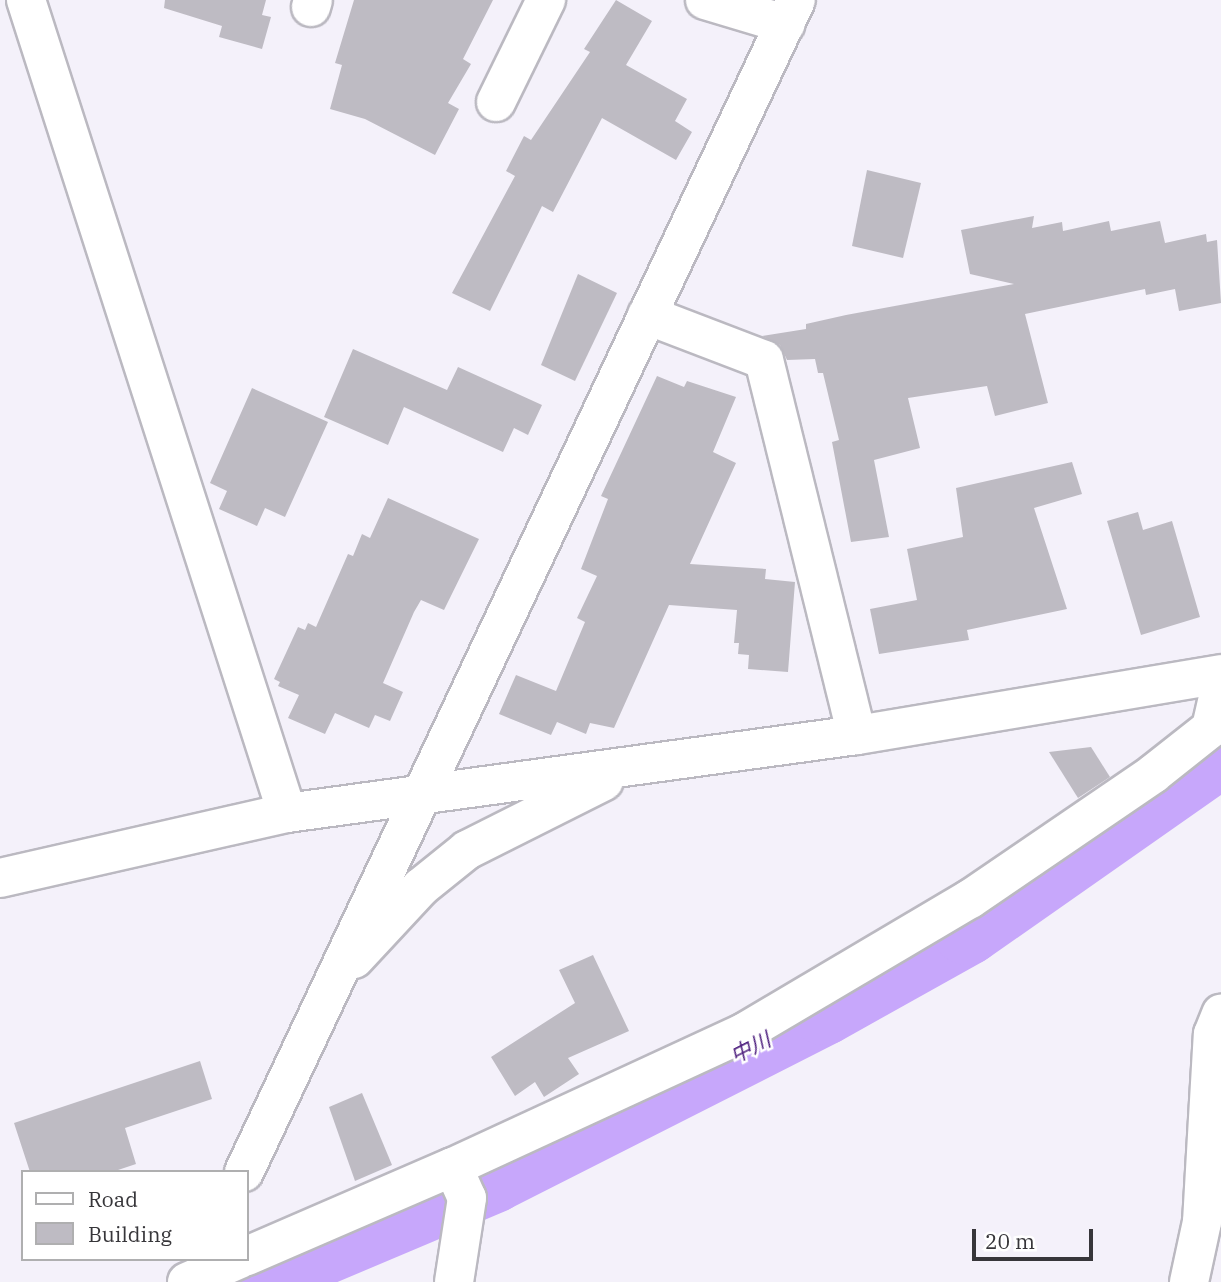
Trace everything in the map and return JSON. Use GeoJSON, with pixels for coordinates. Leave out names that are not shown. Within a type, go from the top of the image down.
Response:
{"type":"FeatureCollection","features":[{"type":"Feature","properties":{"kind":"street"},"geometry":{"type":"LineString","coordinates":[[26,0],[287,813]]}},
{"type":"Feature","properties":{"kind":"street"},"geometry":{"type":"LineString","coordinates":[[496,102],[546,0]]}},
{"type":"Feature","properties":{"kind":"street"},"geometry":{"type":"LineString","coordinates":[[245,1170],[328,988],[791,12],[716,2]]}},
{"type":"Feature","properties":{"kind":"street"},"geometry":{"type":"LineString","coordinates":[[647,314],[764,360],[857,735]]}},
{"type":"Feature","properties":{"kind":"street"},"geometry":{"type":"LineString","coordinates":[[0,878],[287,813],[857,735],[1221,674]]}},
{"type":"Feature","properties":{"kind":"street"},"geometry":{"type":"LineString","coordinates":[[248,1256],[460,1182],[745,1031],[970,898],[1153,774],[1211,728],[1221,684]]}},
{"type":"Feature","properties":{"kind":"street"},"geometry":{"type":"LineString","coordinates":[[328,988],[421,887],[467,850],[534,813],[638,766]]}},
{"type":"Feature","properties":{"kind":"street"},"geometry":{"type":"LineString","coordinates":[[1189,1282],[1202,1222],[1213,1034],[1221,1014]]}},
{"type":"Feature","properties":{"kind":"street"},"geometry":{"type":"LineString","coordinates":[[454,1282],[460,1182]]}},
{"type":"Feature","properties":{"kind":"street"},"geometry":{"type":"LineString","coordinates":[[194,1276],[235,1261]]}},
{"type":"Feature","properties":{"kind":"building"},"geometry":{"type":"Polygon","coordinates":[[[165,0],[266,0],[262,15],[271,17],[262,49],[219,37],[222,26],[164,8],[165,0]]]}},
{"type":"Feature","properties":{"kind":"building"},"geometry":{"type":"Polygon","coordinates":[[[354,0],[493,0],[463,59],[471,64],[448,103],[459,109],[435,155],[365,119],[330,109],[342,65],[335,63],[354,0]]]}},
{"type":"Feature","properties":{"kind":"building"},"geometry":{"type":"Polygon","coordinates":[[[616,0],[652,21],[626,65],[687,99],[675,121],[692,132],[676,160],[602,118],[553,212],[542,206],[490,311],[452,293],[515,176],[506,171],[524,136],[531,140],[590,52],[584,49],[616,0]]]}},
{"type":"Feature","properties":{"kind":"building"},"geometry":{"type":"Polygon","coordinates":[[[867,170],[921,183],[903,258],[852,246],[867,170]]]}},
{"type":"Feature","properties":{"kind":"building"},"geometry":{"type":"Polygon","coordinates":[[[1034,216],[1032,228],[1062,222],[1063,231],[1109,221],[1111,231],[1160,221],[1165,243],[1206,234],[1207,242],[1217,240],[1221,303],[1179,311],[1175,289],[1146,295],[1145,289],[1025,314],[1048,403],[995,416],[987,386],[908,398],[920,448],[874,460],[889,537],[851,542],[832,442],[839,440],[823,373],[818,373],[815,359],[787,360],[780,345],[762,336],[806,329],[806,324],[846,315],[1014,284],[970,274],[961,230],[1034,216]]]}},
{"type":"Feature","properties":{"kind":"building"},"geometry":{"type":"Polygon","coordinates":[[[578,274],[617,293],[575,381],[541,365],[578,274]]]}},
{"type":"Feature","properties":{"kind":"building"},"geometry":{"type":"Polygon","coordinates":[[[353,349],[447,390],[458,367],[542,405],[528,435],[514,428],[503,452],[404,407],[388,445],[324,417],[353,349]]]}},
{"type":"Feature","properties":{"kind":"building"},"geometry":{"type":"Polygon","coordinates":[[[657,376],[684,387],[687,381],[736,397],[713,452],[736,463],[690,564],[766,569],[765,579],[795,582],[788,672],[748,669],[749,655],[738,654],[739,643],[734,643],[737,610],[669,605],[614,728],[590,723],[586,734],[557,722],[551,735],[499,714],[516,675],[556,691],[585,622],[577,618],[597,576],[581,569],[608,499],[601,496],[657,376]]]}},
{"type":"Feature","properties":{"kind":"building"},"geometry":{"type":"Polygon","coordinates":[[[252,388],[328,422],[285,517],[265,508],[257,526],[219,509],[227,491],[210,483],[252,388]]]}},
{"type":"Feature","properties":{"kind":"building"},"geometry":{"type":"Polygon","coordinates":[[[1072,462],[1082,494],[1034,508],[1067,609],[967,630],[969,640],[879,654],[870,609],[917,600],[907,549],[963,537],[956,488],[1072,462]]]}},
{"type":"Feature","properties":{"kind":"building"},"geometry":{"type":"Polygon","coordinates":[[[388,498],[479,539],[444,610],[421,600],[414,612],[383,683],[403,692],[390,721],[375,715],[369,728],[335,713],[325,734],[288,718],[299,695],[278,686],[280,682],[274,679],[298,627],[305,630],[308,623],[316,627],[348,554],[353,556],[362,534],[370,538],[388,498]]]}},
{"type":"Feature","properties":{"kind":"building"},"geometry":{"type":"Polygon","coordinates":[[[1138,512],[1143,530],[1172,521],[1200,617],[1141,635],[1107,521],[1138,512]]]}},
{"type":"Feature","properties":{"kind":"building"},"geometry":{"type":"Polygon","coordinates":[[[1091,747],[1110,777],[1078,798],[1049,752],[1091,747]]]}},
{"type":"Feature","properties":{"kind":"building"},"geometry":{"type":"Polygon","coordinates":[[[593,955],[629,1031],[568,1058],[579,1074],[544,1097],[535,1082],[515,1096],[491,1057],[575,1003],[559,970],[593,955]]]}},
{"type":"Feature","properties":{"kind":"building"},"geometry":{"type":"Polygon","coordinates":[[[200,1061],[212,1099],[125,1128],[136,1164],[118,1170],[29,1170],[14,1123],[200,1061]]]}},
{"type":"Feature","properties":{"kind":"building"},"geometry":{"type":"Polygon","coordinates":[[[362,1093],[392,1165],[355,1181],[329,1107],[362,1093]]]}},
{"type":"Feature","properties":{"kind":"waterway","name":"中川"},"geometry":{"type":"LineString","coordinates":[[245,1282],[493,1177],[824,1009],[967,929],[1221,751]]}}]}
